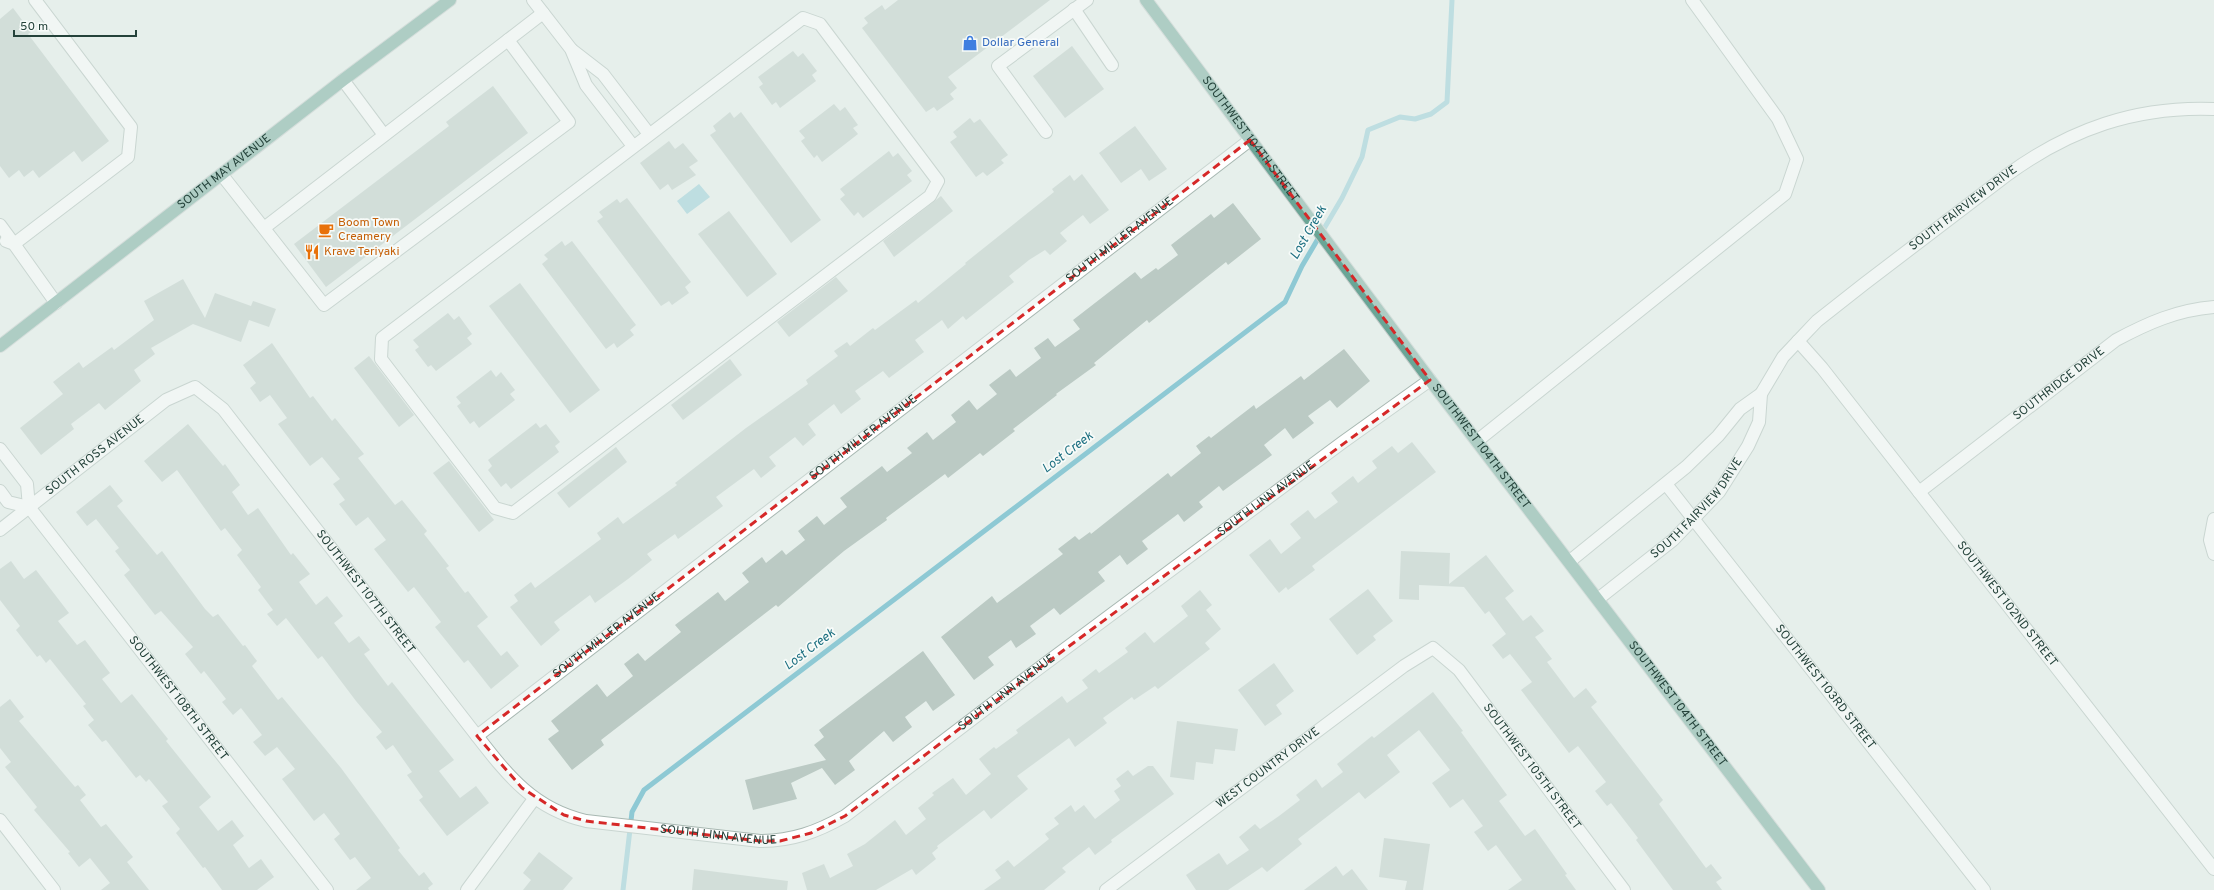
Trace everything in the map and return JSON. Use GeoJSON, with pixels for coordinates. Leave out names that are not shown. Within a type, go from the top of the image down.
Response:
{"type":"FeatureCollection","features":[{"type":"Feature","properties":{"kind":"main road","name":"SOUTH MAY AVENUE"},"geometry":{"type":"LineString","coordinates":[[0,346],[343,80],[450,0]]}},
{"type":"Feature","properties":{"kind":"main road","name":"SOUTHWEST 104TH STREET"},"geometry":{"type":"LineString","coordinates":[[1146,0],[1430,380],[1570,561],[1818,890]]}},
{"type":"Feature","properties":{"kind":"street"},"geometry":{"type":"LineString","coordinates":[[14,244],[128,157],[131,127],[35,0]]}},
{"type":"Feature","properties":{"kind":"street"},"geometry":{"type":"LineString","coordinates":[[533,0],[571,49],[603,74],[649,134]]}},
{"type":"Feature","properties":{"kind":"street"},"geometry":{"type":"LineString","coordinates":[[1046,132],[998,66],[1087,0]]}},
{"type":"Feature","properties":{"kind":"street"},"geometry":{"type":"LineString","coordinates":[[1477,441],[1785,194],[1797,159],[1778,119],[1692,0]]}},
{"type":"Feature","properties":{"kind":"street"},"geometry":{"type":"LineString","coordinates":[[1074,9],[1112,64]]}},
{"type":"Feature","properties":{"kind":"street"},"geometry":{"type":"LineString","coordinates":[[264,228],[543,13]]}},
{"type":"Feature","properties":{"kind":"street"},"geometry":{"type":"LineString","coordinates":[[803,18],[820,24],[938,181],[930,196],[513,513],[495,508],[381,359],[382,338],[649,134],[803,18]]}},
{"type":"Feature","properties":{"kind":"street"},"geometry":{"type":"LineString","coordinates":[[222,175],[324,304],[569,122],[508,40]]}},
{"type":"Feature","properties":{"kind":"street"},"geometry":{"type":"LineString","coordinates":[[571,49],[586,85],[633,146]]}},
{"type":"Feature","properties":{"kind":"street"},"geometry":{"type":"LineString","coordinates":[[343,80],[384,135]]}},
{"type":"Feature","properties":{"kind":"street","name":"SOUTH FAIRVIEW DRIVE"},"geometry":{"type":"LineString","coordinates":[[1570,561],[1666,484],[1718,436],[1740,409],[1761,394],[1783,357],[1817,321],[2007,174],[2051,146],[2099,125],[2146,113],[2193,108],[2214,109]]}},
{"type":"Feature","properties":{"kind":"street","name":"SOUTH MILLER AVENUE"},"geometry":{"type":"LineString","coordinates":[[477,736],[1250,140]]}},
{"type":"Feature","properties":{"kind":"street"},"geometry":{"type":"LineString","coordinates":[[0,226],[56,302]]}},
{"type":"Feature","properties":{"kind":"street"},"geometry":{"type":"LineString","coordinates":[[0,239],[14,244]]}},
{"type":"Feature","properties":{"kind":"street","name":"SOUTHRIDGE DRIVE"},"geometry":{"type":"LineString","coordinates":[[1919,492],[2116,340],[2147,323],[2172,314],[2214,307]]}},
{"type":"Feature","properties":{"kind":"street","name":"SOUTHWEST 102ND STREET"},"geometry":{"type":"LineString","coordinates":[[1798,341],[1822,368],[2214,869]]}},
{"type":"Feature","properties":{"kind":"street","name":"SOUTH LINN AVENUE"},"geometry":{"type":"LineString","coordinates":[[534,799],[564,815],[586,820],[696,834],[760,841],[780,841],[811,833],[845,816],[1030,675],[1337,446],[1430,380]]}},
{"type":"Feature","properties":{"kind":"street","name":"SOUTHWEST 107TH STREET"},"geometry":{"type":"LineString","coordinates":[[195,388],[223,409],[477,736],[506,772],[534,799]]}},
{"type":"Feature","properties":{"kind":"street","name":"SOUTH ROSS AVENUE"},"geometry":{"type":"LineString","coordinates":[[0,530],[166,400],[195,388]]}},
{"type":"Feature","properties":{"kind":"street","name":"SOUTH FAIRVIEW DRIVE"},"geometry":{"type":"LineString","coordinates":[[1598,600],[1673,540],[1719,492],[1748,446],[1759,422],[1761,394]]}},
{"type":"Feature","properties":{"kind":"street","name":"SOUTHWEST 108TH STREET"},"geometry":{"type":"LineString","coordinates":[[0,449],[26,484],[30,507],[327,890]]}},
{"type":"Feature","properties":{"kind":"street","name":"SOUTHWEST 103RD STREET"},"geometry":{"type":"LineString","coordinates":[[1666,484],[1984,890]]}},
{"type":"Feature","properties":{"kind":"street"},"geometry":{"type":"LineString","coordinates":[[0,491],[8,502],[30,507]]}},
{"type":"Feature","properties":{"kind":"street"},"geometry":{"type":"LineString","coordinates":[[2214,519],[2210,534],[2214,554]]}},
{"type":"Feature","properties":{"kind":"street","name":"WEST COUNTRY DRIVE"},"geometry":{"type":"LineString","coordinates":[[1106,890],[1404,666],[1433,648]]}},
{"type":"Feature","properties":{"kind":"street","name":"SOUTHWEST 105TH STREET"},"geometry":{"type":"LineString","coordinates":[[1433,648],[1459,670],[1624,890]]}},
{"type":"Feature","properties":{"kind":"street"},"geometry":{"type":"LineString","coordinates":[[466,890],[534,799]]}},
{"type":"Feature","properties":{"kind":"street"},"geometry":{"type":"LineString","coordinates":[[0,820],[54,890]]}},
{"type":"Feature","properties":{"kind":"highlighted area"},"geometry":{"type":"Polygon","coordinates":[[[1250,140],[1430,380],[1030,675],[845,816],[811,833],[780,841],[760,841],[586,821],[564,815],[522,788],[477,736],[1250,140]]]}},
{"type":"Feature","properties":{"kind":"water"},"geometry":{"type":"Polygon","coordinates":[[[699,184],[710,197],[687,214],[677,201],[699,184]]]}},
{"type":"Feature","properties":{"kind":"building"},"geometry":{"type":"Polygon","coordinates":[[[898,0],[1050,0],[948,77],[957,88],[950,94],[954,99],[937,111],[934,107],[926,112],[862,28],[868,23],[864,18],[882,5],[885,10],[898,0]]]}},
{"type":"Feature","properties":{"kind":"building"},"geometry":{"type":"Polygon","coordinates":[[[13,8],[31,32],[28,34],[109,141],[82,162],[74,151],[39,178],[33,170],[24,177],[19,170],[9,178],[0,166],[0,19],[13,8]]]}},
{"type":"Feature","properties":{"kind":"building"},"geometry":{"type":"Polygon","coordinates":[[[1072,46],[1104,89],[1065,118],[1033,76],[1072,46]]]}},
{"type":"Feature","properties":{"kind":"building"},"geometry":{"type":"Polygon","coordinates":[[[793,51],[798,57],[803,53],[817,71],[812,75],[816,81],[780,108],[776,102],[772,105],[759,87],[763,84],[758,77],[793,51]]]}},
{"type":"Feature","properties":{"kind":"building"},"geometry":{"type":"Polygon","coordinates":[[[493,86],[528,133],[326,287],[294,244],[449,126],[446,122],[493,86]]]}},
{"type":"Feature","properties":{"kind":"building"},"geometry":{"type":"Polygon","coordinates":[[[834,104],[840,111],[845,107],[858,125],[853,128],[858,134],[822,162],[817,155],[814,158],[801,141],[805,138],[799,131],[834,104]]]}},
{"type":"Feature","properties":{"kind":"building"},"geometry":{"type":"Polygon","coordinates":[[[730,112],[734,118],[741,112],[821,220],[791,243],[710,135],[716,131],[713,126],[730,112]]]}},
{"type":"Feature","properties":{"kind":"building"},"geometry":{"type":"Polygon","coordinates":[[[970,118],[974,123],[980,119],[1008,155],[1001,160],[1004,163],[987,176],[983,172],[976,177],[950,142],[957,137],[953,132],[970,118]]]}},
{"type":"Feature","properties":{"kind":"building"},"geometry":{"type":"Polygon","coordinates":[[[1135,126],[1167,169],[1149,181],[1141,169],[1121,183],[1099,153],[1135,126]]]}},
{"type":"Feature","properties":{"kind":"building"},"geometry":{"type":"Polygon","coordinates":[[[669,141],[675,149],[683,143],[698,161],[689,167],[696,175],[672,190],[668,184],[660,190],[640,163],[669,141]]]}},
{"type":"Feature","properties":{"kind":"building"},"geometry":{"type":"Polygon","coordinates":[[[889,151],[893,157],[898,153],[912,171],[907,175],[912,181],[863,218],[858,212],[854,216],[840,199],[845,195],[840,189],[889,151]]]}},
{"type":"Feature","properties":{"kind":"building"},"geometry":{"type":"Polygon","coordinates":[[[1082,174],[1109,210],[1090,224],[1083,215],[1060,233],[1067,241],[1050,255],[1045,250],[1029,260],[1009,276],[1014,282],[966,320],[963,316],[948,329],[942,320],[915,340],[924,352],[889,378],[883,371],[855,391],[861,399],[841,414],[834,404],[808,424],[816,435],[803,446],[795,437],[769,457],[776,466],[761,478],[754,469],[716,497],[723,506],[678,539],[675,534],[647,554],[652,560],[595,603],[590,595],[554,622],[560,630],[541,646],[510,607],[518,601],[514,595],[531,582],[535,588],[601,539],[597,533],[618,517],[623,524],[677,485],[675,483],[746,428],[808,384],[806,380],[838,356],[834,351],[847,342],[850,346],[873,328],[875,330],[916,300],[918,303],[966,264],[965,263],[1054,192],[1052,189],[1070,175],[1074,181],[1082,174]]]}},
{"type":"Feature","properties":{"kind":"building"},"geometry":{"type":"Polygon","coordinates":[[[941,196],[953,211],[894,257],[883,241],[941,196]]]}},
{"type":"Feature","properties":{"kind":"building"},"geometry":{"type":"Polygon","coordinates":[[[627,198],[691,282],[685,287],[689,293],[672,305],[669,301],[661,306],[597,221],[603,217],[599,212],[617,199],[620,203],[627,198]]]}},
{"type":"Feature","properties":{"kind":"building"},"geometry":{"type":"Polygon","coordinates":[[[1233,203],[1261,239],[1228,265],[1226,262],[1149,323],[1147,320],[1094,363],[1096,365],[1056,394],[1057,395],[1013,429],[1015,431],[983,456],[980,453],[948,478],[945,474],[886,518],[887,520],[844,551],[778,607],[776,605],[601,740],[604,745],[572,770],[548,739],[559,731],[551,721],[597,684],[607,697],[633,676],[624,664],[638,653],[645,661],[681,632],[675,625],[718,592],[725,601],[749,582],[742,573],[762,557],[766,563],[782,550],[786,555],[805,540],[798,531],[817,516],[824,525],[847,507],[840,498],[882,466],[887,472],[912,453],[907,448],[927,432],[933,440],[956,422],[951,415],[969,400],[977,410],[997,394],[989,385],[1010,369],[1016,377],[1041,358],[1034,348],[1048,338],[1055,347],[1080,329],[1073,320],[1135,272],[1141,279],[1156,268],[1158,270],[1178,255],[1171,245],[1211,214],[1214,218],[1233,203]]]}},
{"type":"Feature","properties":{"kind":"building"},"geometry":{"type":"Polygon","coordinates":[[[729,211],[777,274],[747,297],[698,234],[729,211]]]}},
{"type":"Feature","properties":{"kind":"building"},"geometry":{"type":"Polygon","coordinates":[[[562,241],[565,246],[572,241],[636,325],[630,330],[634,335],[617,348],[614,343],[606,349],[542,264],[548,259],[544,255],[562,241]]]}},
{"type":"Feature","properties":{"kind":"building"},"geometry":{"type":"Polygon","coordinates":[[[836,277],[848,291],[789,337],[777,322],[836,277]]]}},
{"type":"Feature","properties":{"kind":"building"},"geometry":{"type":"Polygon","coordinates":[[[183,279],[205,318],[215,293],[251,306],[253,301],[276,309],[269,327],[249,320],[241,342],[193,324],[151,348],[155,354],[134,370],[141,381],[105,410],[99,403],[71,424],[74,429],[41,455],[20,428],[63,394],[53,382],[79,362],[83,368],[112,347],[114,350],[154,320],[144,301],[183,279]]]}},
{"type":"Feature","properties":{"kind":"building"},"geometry":{"type":"Polygon","coordinates":[[[520,283],[600,390],[570,413],[489,306],[520,283]]]}},
{"type":"Feature","properties":{"kind":"building"},"geometry":{"type":"Polygon","coordinates":[[[448,313],[454,320],[459,316],[472,334],[467,338],[472,344],[436,371],[431,365],[428,367],[415,350],[419,347],[413,340],[448,313]]]}},
{"type":"Feature","properties":{"kind":"building"},"geometry":{"type":"Polygon","coordinates":[[[272,343],[310,398],[313,396],[332,421],[335,418],[364,454],[358,458],[395,505],[402,500],[427,531],[424,534],[449,566],[446,568],[465,593],[468,591],[488,617],[477,626],[501,656],[507,651],[519,666],[491,689],[468,660],[464,663],[435,627],[441,622],[414,587],[408,592],[374,549],[386,540],[368,517],[356,526],[339,504],[345,500],[333,484],[340,479],[322,457],[310,466],[278,424],[287,418],[270,395],[260,402],[250,388],[256,383],[243,365],[272,343]]]}},
{"type":"Feature","properties":{"kind":"building"},"geometry":{"type":"Polygon","coordinates":[[[1344,349],[1370,381],[1337,408],[1330,400],[1308,416],[1314,423],[1293,439],[1285,428],[1264,445],[1272,455],[1223,491],[1219,486],[1199,502],[1203,507],[1184,522],[1178,514],[1142,541],[1148,549],[1127,565],[1120,555],[1098,572],[1105,581],[1060,615],[1054,608],[1030,626],[1036,634],[1016,648],[1011,640],[988,657],[994,665],[974,680],[941,637],[992,596],[997,603],[1063,554],[1058,549],[1075,536],[1079,540],[1090,532],[1091,534],[1168,473],[1171,477],[1201,453],[1196,446],[1209,436],[1211,438],[1254,405],[1256,409],[1301,376],[1304,380],[1344,349]]]}},
{"type":"Feature","properties":{"kind":"building"},"geometry":{"type":"Polygon","coordinates":[[[369,356],[414,415],[399,427],[354,368],[369,356]]]}},
{"type":"Feature","properties":{"kind":"building"},"geometry":{"type":"Polygon","coordinates":[[[730,359],[742,375],[683,420],[671,405],[730,359]]]}},
{"type":"Feature","properties":{"kind":"building"},"geometry":{"type":"Polygon","coordinates":[[[491,370],[496,377],[501,372],[515,390],[510,394],[515,400],[479,428],[474,421],[470,424],[457,406],[461,403],[456,397],[491,370]]]}},
{"type":"Feature","properties":{"kind":"building"},"geometry":{"type":"Polygon","coordinates":[[[536,423],[540,428],[546,424],[560,442],[555,446],[559,452],[511,489],[506,483],[501,487],[488,470],[492,466],[488,460],[536,423]]]}},
{"type":"Feature","properties":{"kind":"building"},"geometry":{"type":"Polygon","coordinates":[[[188,424],[223,466],[225,464],[240,485],[232,492],[248,515],[258,508],[291,555],[293,553],[310,574],[299,582],[316,605],[327,596],[343,616],[334,623],[349,643],[359,636],[370,650],[364,654],[388,686],[392,682],[454,760],[439,771],[460,798],[476,786],[489,803],[447,836],[419,800],[423,797],[407,775],[412,772],[393,745],[386,750],[376,737],[382,732],[322,656],[318,659],[286,618],[277,626],[267,614],[273,610],[258,590],[261,587],[237,555],[242,550],[225,528],[221,531],[177,470],[162,482],[144,461],[188,424]]]}},
{"type":"Feature","properties":{"kind":"building"},"geometry":{"type":"Polygon","coordinates":[[[1412,442],[1436,472],[1312,566],[1315,570],[1288,590],[1286,587],[1279,593],[1249,555],[1270,539],[1281,554],[1301,538],[1290,524],[1308,510],[1315,519],[1338,502],[1331,493],[1353,476],[1358,483],[1377,468],[1372,461],[1392,446],[1398,453],[1412,442]]]}},
{"type":"Feature","properties":{"kind":"building"},"geometry":{"type":"Polygon","coordinates":[[[616,447],[627,462],[569,508],[557,493],[616,447]]]}},
{"type":"Feature","properties":{"kind":"building"},"geometry":{"type":"Polygon","coordinates":[[[449,461],[494,520],[479,532],[433,473],[449,461]]]}},
{"type":"Feature","properties":{"kind":"building"},"geometry":{"type":"Polygon","coordinates":[[[110,485],[123,501],[117,506],[157,555],[162,551],[205,609],[213,617],[218,614],[243,646],[245,645],[257,661],[252,666],[278,700],[282,697],[341,768],[400,848],[398,850],[419,876],[424,872],[433,884],[428,888],[429,890],[356,890],[371,878],[355,857],[350,860],[334,839],[340,834],[324,813],[314,821],[282,779],[295,769],[277,747],[265,756],[253,742],[262,735],[241,708],[233,715],[222,702],[226,699],[204,671],[201,674],[185,654],[193,647],[161,611],[155,615],[124,575],[130,570],[115,551],[119,548],[96,519],[87,526],[76,512],[110,485]]]}},
{"type":"Feature","properties":{"kind":"building"},"geometry":{"type":"Polygon","coordinates":[[[1401,551],[1450,553],[1449,584],[1486,555],[1514,591],[1505,598],[1523,621],[1531,615],[1544,631],[1535,637],[1552,659],[1547,662],[1574,698],[1586,688],[1597,702],[1591,707],[1663,800],[1659,804],[1706,868],[1711,864],[1722,878],[1716,882],[1722,890],[1673,890],[1636,840],[1638,838],[1611,803],[1607,806],[1595,791],[1606,782],[1578,746],[1569,753],[1521,690],[1532,682],[1510,654],[1503,659],[1492,645],[1506,634],[1489,611],[1485,614],[1464,587],[1419,585],[1419,600],[1399,599],[1401,551]]]}},
{"type":"Feature","properties":{"kind":"building"},"geometry":{"type":"Polygon","coordinates":[[[11,561],[24,579],[36,570],[69,613],[58,621],[77,645],[85,640],[110,673],[102,679],[121,703],[132,694],[168,739],[166,741],[211,797],[199,807],[218,831],[232,820],[244,836],[233,845],[249,868],[261,859],[274,877],[257,890],[222,890],[205,867],[203,868],[176,833],[180,829],[162,806],[168,802],[149,779],[146,782],[140,775],[136,778],[106,740],[102,742],[88,725],[94,720],[83,706],[86,704],[50,659],[46,663],[40,655],[37,657],[16,630],[20,626],[0,600],[0,569],[11,561]]]}},
{"type":"Feature","properties":{"kind":"building"},"geometry":{"type":"Polygon","coordinates":[[[1368,589],[1393,621],[1373,636],[1376,640],[1357,655],[1329,619],[1368,589]]]}},
{"type":"Feature","properties":{"kind":"building"},"geometry":{"type":"Polygon","coordinates":[[[1200,590],[1212,605],[1206,610],[1221,629],[1205,643],[1210,649],[1158,689],[1155,686],[1134,700],[1132,697],[1103,718],[1107,723],[1075,747],[1069,738],[1017,776],[1028,789],[991,819],[984,810],[937,846],[938,848],[932,853],[936,859],[916,875],[912,869],[876,890],[807,890],[802,873],[824,864],[830,878],[853,866],[847,854],[865,844],[895,820],[906,835],[926,819],[918,808],[934,795],[932,793],[953,778],[966,795],[991,774],[979,759],[994,747],[996,749],[1018,733],[1016,730],[1062,696],[1067,703],[1088,688],[1082,680],[1096,669],[1099,673],[1128,652],[1125,648],[1145,632],[1154,643],[1188,616],[1181,606],[1200,590]]]}},
{"type":"Feature","properties":{"kind":"building"},"geometry":{"type":"Polygon","coordinates":[[[923,651],[955,695],[933,711],[926,701],[905,717],[912,727],[893,742],[884,731],[849,761],[855,770],[835,785],[822,768],[791,783],[797,799],[753,810],[745,780],[826,760],[814,745],[824,737],[819,730],[923,651]]]}},
{"type":"Feature","properties":{"kind":"building"},"geometry":{"type":"Polygon","coordinates":[[[1274,663],[1294,691],[1276,705],[1282,714],[1265,726],[1238,690],[1274,663]]]}},
{"type":"Feature","properties":{"kind":"building"},"geometry":{"type":"Polygon","coordinates":[[[1433,692],[1463,731],[1461,732],[1507,795],[1499,801],[1525,836],[1535,829],[1567,874],[1565,875],[1576,890],[1508,890],[1522,880],[1496,845],[1488,851],[1474,832],[1483,826],[1463,799],[1450,808],[1432,783],[1450,770],[1419,730],[1387,755],[1400,772],[1365,799],[1359,792],[1298,839],[1302,844],[1267,872],[1262,867],[1228,890],[1196,890],[1186,875],[1219,853],[1227,865],[1249,850],[1239,837],[1255,824],[1260,829],[1279,816],[1300,800],[1296,795],[1316,779],[1322,788],[1343,772],[1337,764],[1372,736],[1374,738],[1433,692]]]}},
{"type":"Feature","properties":{"kind":"building"},"geometry":{"type":"Polygon","coordinates":[[[10,699],[24,717],[19,721],[75,787],[78,785],[86,795],[80,800],[101,827],[106,824],[133,857],[127,862],[149,890],[101,890],[110,883],[90,858],[79,867],[68,853],[70,852],[34,810],[37,807],[5,767],[11,762],[0,748],[0,707],[10,699]]]}},
{"type":"Feature","properties":{"kind":"building"},"geometry":{"type":"Polygon","coordinates":[[[1177,721],[1238,729],[1235,751],[1215,749],[1213,764],[1196,762],[1194,780],[1170,777],[1177,721]]]}},
{"type":"Feature","properties":{"kind":"building"},"geometry":{"type":"Polygon","coordinates":[[[1148,766],[1153,766],[1174,794],[1111,840],[1112,842],[1095,855],[1089,847],[1062,868],[1066,872],[1044,890],[984,890],[1001,878],[995,870],[1008,860],[1014,867],[1049,839],[1045,834],[1059,824],[1054,818],[1071,805],[1075,812],[1084,805],[1095,819],[1120,800],[1114,791],[1121,786],[1116,779],[1128,770],[1133,776],[1148,766]]]}},
{"type":"Feature","properties":{"kind":"building"},"geometry":{"type":"Polygon","coordinates":[[[1384,838],[1430,844],[1423,890],[1405,890],[1407,881],[1379,877],[1384,838]]]}},
{"type":"Feature","properties":{"kind":"building"},"geometry":{"type":"Polygon","coordinates":[[[539,852],[573,878],[563,890],[523,890],[531,880],[523,873],[539,852]]]}},
{"type":"Feature","properties":{"kind":"building"},"geometry":{"type":"Polygon","coordinates":[[[1336,866],[1343,876],[1352,869],[1368,890],[1304,890],[1336,866]]]}},
{"type":"Feature","properties":{"kind":"building"},"geometry":{"type":"Polygon","coordinates":[[[694,869],[788,881],[787,890],[692,890],[694,869]]]}},
{"type":"Feature","properties":{"kind":"waterway","name":"Lost Creek"},"geometry":{"type":"LineString","coordinates":[[623,890],[632,812],[644,790],[1285,302],[1302,266],[1342,198],[1362,157],[1368,130],[1400,117],[1415,119],[1431,114],[1447,102],[1452,0]]}},
{"type":"Feature","properties":{"kind":"place","name":"Dollar General"},"geometry":{"type":"Point","coordinates":[970,43]}},
{"type":"Feature","properties":{"kind":"place","name":"Boom Town Creamery"},"geometry":{"type":"Point","coordinates":[326,230]}},
{"type":"Feature","properties":{"kind":"place","name":"Krave Teriyaki"},"geometry":{"type":"Point","coordinates":[312,252]}}]}
